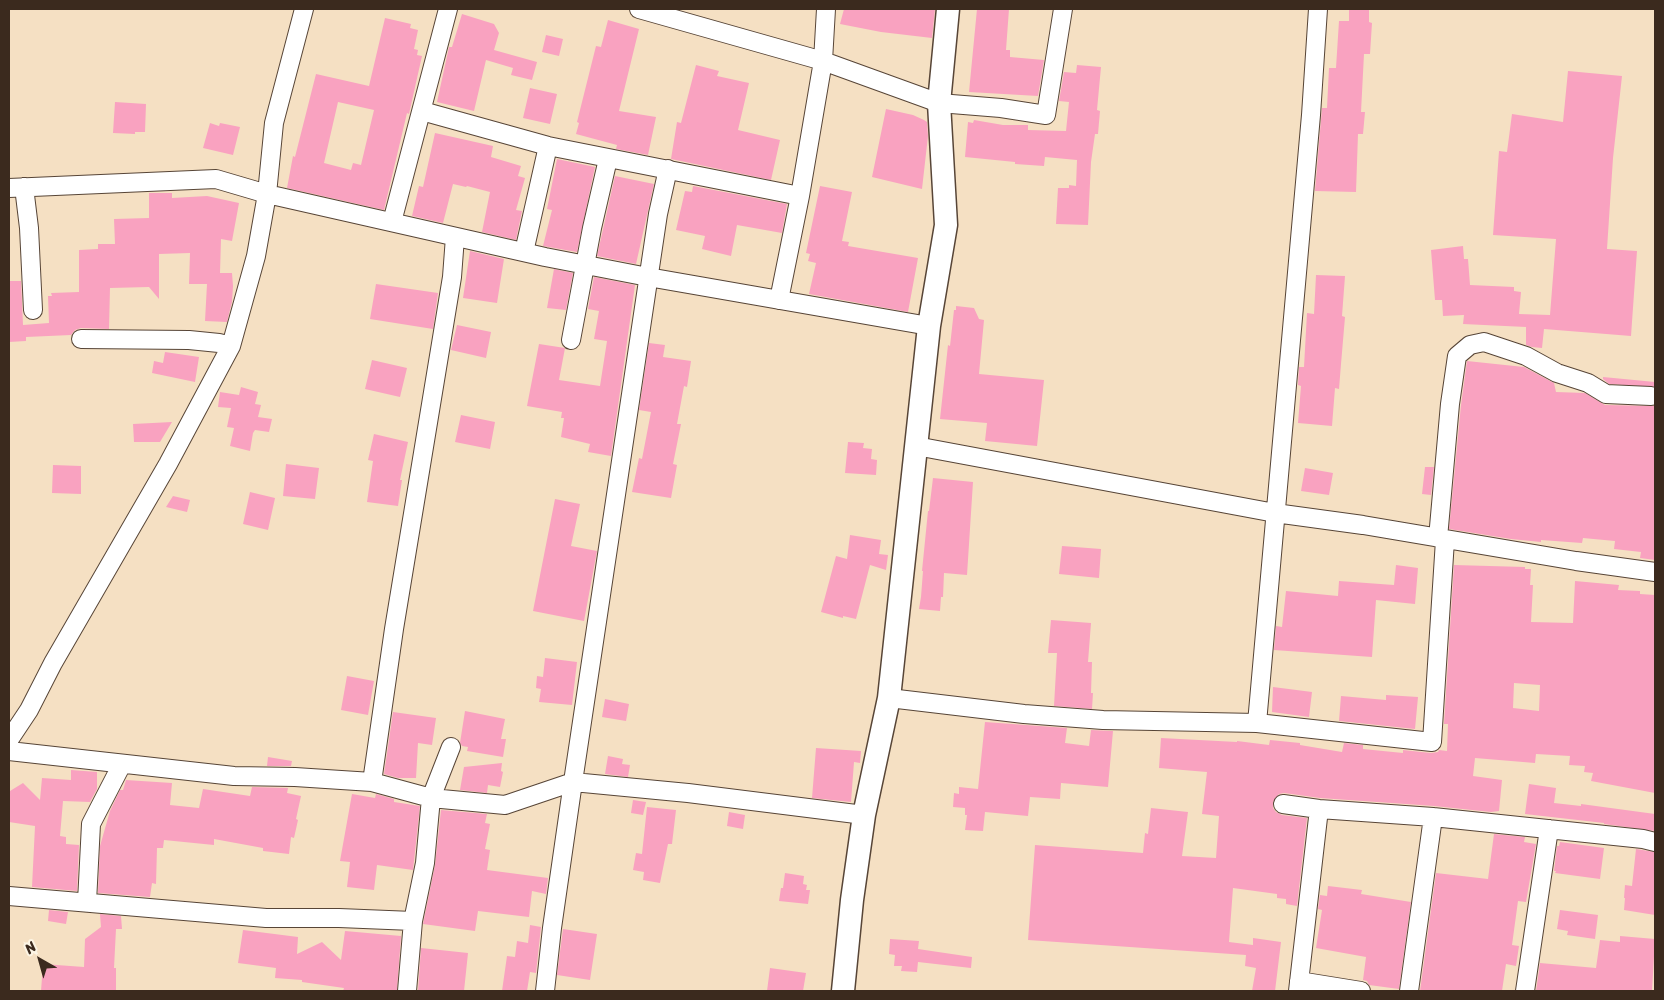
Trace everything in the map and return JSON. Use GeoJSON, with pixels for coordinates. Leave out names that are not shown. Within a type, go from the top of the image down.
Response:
{"type":"FeatureCollection","features":[{"type":"Feature","properties":{"kind":"street"},"geometry":{"type":"LineString","coordinates":[[9,740],[29,710],[53,663],[163,473],[231,346],[256,256],[267,194],[274,123],[304,9]]}},
{"type":"Feature","properties":{"kind":"street"},"geometry":{"type":"LineString","coordinates":[[392,222],[448,9]]}},
{"type":"Feature","properties":{"kind":"street"},"geometry":{"type":"LineString","coordinates":[[639,9],[823,61],[939,103],[1001,108],[1046,115],[1063,9]]}},
{"type":"Feature","properties":{"kind":"street"},"geometry":{"type":"LineString","coordinates":[[780,300],[823,61],[826,9]]}},
{"type":"Feature","properties":{"kind":"street"},"geometry":{"type":"LineString","coordinates":[[843,991],[852,900],[864,815],[889,698],[929,326],[946,225],[939,103],[948,9]]}},
{"type":"Feature","properties":{"kind":"street"},"geometry":{"type":"LineString","coordinates":[[1257,723],[1311,116],[1318,9]]}},
{"type":"Feature","properties":{"kind":"street"},"geometry":{"type":"LineString","coordinates":[[422,111],[548,146],[800,196]]}},
{"type":"Feature","properties":{"kind":"street"},"geometry":{"type":"LineString","coordinates":[[524,252],[548,146]]}},
{"type":"Feature","properties":{"kind":"street"},"geometry":{"type":"LineString","coordinates":[[571,340],[584,265],[608,159]]}},
{"type":"Feature","properties":{"kind":"street"},"geometry":{"type":"LineString","coordinates":[[545,991],[573,782],[648,277],[658,214],[668,169]]}},
{"type":"Feature","properties":{"kind":"street"},"geometry":{"type":"LineString","coordinates":[[33,310],[29,228],[16,187],[216,179],[267,194],[584,265],[929,326]]}},
{"type":"Feature","properties":{"kind":"street"},"geometry":{"type":"LineString","coordinates":[[372,782],[394,629],[452,277],[455,237]]}},
{"type":"Feature","properties":{"kind":"street"},"geometry":{"type":"LineString","coordinates":[[82,338],[189,340],[231,346]]}},
{"type":"Feature","properties":{"kind":"street"},"geometry":{"type":"LineString","coordinates":[[889,698],[1044,716],[1103,720],[1257,723],[1432,742],[1450,404],[1457,356],[1470,345],[1484,342],[1526,356],[1557,373],[1588,383],[1606,394],[1651,396]]}},
{"type":"Feature","properties":{"kind":"street"},"geometry":{"type":"LineString","coordinates":[[916,446],[1275,513],[1363,525],[1568,560],[1655,572]]}},
{"type":"Feature","properties":{"kind":"street"},"geometry":{"type":"LineString","coordinates":[[407,991],[413,922],[425,863],[431,798],[451,746]]}},
{"type":"Feature","properties":{"kind":"street"},"geometry":{"type":"LineString","coordinates":[[9,751],[234,776],[295,777],[372,782],[431,798],[505,805],[573,782],[688,793],[864,815]]}},
{"type":"Feature","properties":{"kind":"street"},"geometry":{"type":"LineString","coordinates":[[87,902],[91,824],[122,764]]}},
{"type":"Feature","properties":{"kind":"street"},"geometry":{"type":"LineString","coordinates":[[1283,804],[1320,809],[1433,817],[1644,839],[1655,842]]}},
{"type":"Feature","properties":{"kind":"street"},"geometry":{"type":"LineString","coordinates":[[1320,809],[1299,986],[1361,991]]}},
{"type":"Feature","properties":{"kind":"street"},"geometry":{"type":"LineString","coordinates":[[1410,991],[1433,817]]}},
{"type":"Feature","properties":{"kind":"street"},"geometry":{"type":"LineString","coordinates":[[1525,991],[1549,829]]}},
{"type":"Feature","properties":{"kind":"street"},"geometry":{"type":"LineString","coordinates":[[9,896],[266,918],[339,918],[413,922]]}},
{"type":"Feature","properties":{"kind":"building"},"geometry":{"type":"Polygon","coordinates":[[[844,9],[935,9],[932,38],[881,32],[840,24],[844,9]]]}},
{"type":"Feature","properties":{"kind":"building"},"geometry":{"type":"Polygon","coordinates":[[[977,9],[1009,9],[1006,50],[1010,50],[1010,57],[1044,60],[1038,96],[969,92],[977,9]]]}},
{"type":"Feature","properties":{"kind":"building"},"geometry":{"type":"Polygon","coordinates":[[[1349,9],[1369,9],[1369,22],[1372,23],[1370,54],[1364,54],[1361,112],[1365,112],[1363,134],[1358,134],[1356,192],[1315,191],[1322,108],[1327,108],[1329,68],[1336,68],[1339,21],[1349,21],[1349,9]]]}},
{"type":"Feature","properties":{"kind":"building"},"geometry":{"type":"Polygon","coordinates":[[[462,14],[494,24],[499,33],[494,50],[537,62],[532,80],[511,75],[513,68],[486,60],[474,111],[437,102],[449,47],[452,47],[462,14]]]}},
{"type":"Feature","properties":{"kind":"building"},"geometry":{"type":"Polygon","coordinates":[[[385,18],[411,24],[410,28],[418,30],[414,49],[418,50],[417,55],[422,56],[384,210],[287,188],[293,156],[295,157],[316,74],[369,86],[385,18]],[[338,102],[324,163],[351,170],[353,163],[361,165],[374,110],[338,102]]]}},
{"type":"Feature","properties":{"kind":"building"},"geometry":{"type":"Polygon","coordinates":[[[608,20],[639,29],[619,111],[656,117],[648,155],[616,149],[617,145],[576,134],[579,123],[577,122],[596,46],[601,47],[608,20]]]}},
{"type":"Feature","properties":{"kind":"building"},"geometry":{"type":"Polygon","coordinates":[[[546,35],[563,39],[559,56],[542,52],[546,35]]]}},
{"type":"Feature","properties":{"kind":"building"},"geometry":{"type":"Polygon","coordinates":[[[696,65],[719,71],[717,76],[749,83],[738,130],[780,140],[771,180],[671,159],[677,122],[681,123],[696,65]]]}},
{"type":"Feature","properties":{"kind":"building"},"geometry":{"type":"Polygon","coordinates":[[[1077,65],[1101,67],[1097,110],[1100,111],[1098,134],[1095,134],[1091,162],[1088,225],[1056,224],[1058,188],[1069,188],[1069,185],[1076,186],[1077,160],[1045,157],[1044,166],[965,157],[968,122],[973,123],[974,120],[1003,125],[1028,125],[1028,130],[1066,131],[1069,102],[1059,101],[1064,72],[1076,73],[1077,65]]]}},
{"type":"Feature","properties":{"kind":"building"},"geometry":{"type":"Polygon","coordinates":[[[1568,71],[1622,76],[1613,158],[1607,249],[1637,251],[1631,336],[1544,329],[1542,348],[1532,347],[1526,345],[1526,327],[1463,324],[1464,315],[1443,316],[1442,300],[1435,300],[1431,250],[1463,246],[1464,259],[1468,259],[1470,285],[1514,287],[1514,291],[1521,292],[1519,314],[1550,315],[1556,239],[1493,235],[1499,151],[1507,152],[1512,114],[1563,122],[1568,71]]]}},
{"type":"Feature","properties":{"kind":"building"},"geometry":{"type":"Polygon","coordinates":[[[530,88],[557,94],[550,124],[523,118],[530,88]]]}},
{"type":"Feature","properties":{"kind":"building"},"geometry":{"type":"Polygon","coordinates":[[[115,102],[146,104],[145,132],[135,132],[135,134],[113,133],[115,102]]]}},
{"type":"Feature","properties":{"kind":"building"},"geometry":{"type":"Polygon","coordinates":[[[886,109],[913,115],[927,122],[928,136],[922,189],[872,177],[886,109]]]}},
{"type":"Feature","properties":{"kind":"building"},"geometry":{"type":"Polygon","coordinates":[[[210,123],[219,126],[220,123],[240,127],[233,155],[203,148],[210,123]]]}},
{"type":"Feature","properties":{"kind":"building"},"geometry":{"type":"Polygon","coordinates":[[[435,133],[493,146],[491,157],[521,166],[518,176],[525,178],[516,210],[522,211],[516,240],[482,232],[490,192],[467,186],[453,184],[443,223],[412,216],[419,186],[423,187],[435,133]]]}},
{"type":"Feature","properties":{"kind":"building"},"geometry":{"type":"Polygon","coordinates":[[[557,159],[595,167],[577,252],[543,246],[552,210],[547,209],[557,159]]]}},
{"type":"Feature","properties":{"kind":"building"},"geometry":{"type":"Polygon","coordinates":[[[615,176],[654,184],[636,264],[597,256],[615,176]]]}},
{"type":"Feature","properties":{"kind":"building"},"geometry":{"type":"Polygon","coordinates":[[[693,186],[787,204],[782,233],[737,225],[731,256],[702,249],[705,236],[676,230],[685,191],[692,192],[693,186]]]}},
{"type":"Feature","properties":{"kind":"building"},"geometry":{"type":"Polygon","coordinates":[[[820,186],[852,192],[842,241],[849,242],[848,246],[918,258],[908,312],[809,294],[816,263],[808,261],[810,254],[806,253],[820,186]]]}},
{"type":"Feature","properties":{"kind":"building"},"geometry":{"type":"Polygon","coordinates":[[[149,193],[172,193],[172,198],[207,196],[239,203],[232,241],[221,239],[220,273],[232,273],[233,286],[232,302],[227,322],[205,321],[207,284],[189,284],[190,253],[159,254],[159,299],[149,287],[110,288],[109,329],[81,328],[75,330],[71,335],[26,337],[26,341],[9,342],[9,281],[21,281],[23,325],[49,323],[48,296],[52,296],[51,293],[79,292],[79,250],[98,249],[98,244],[115,244],[114,219],[149,218],[149,193]]]}},
{"type":"Feature","properties":{"kind":"building"},"geometry":{"type":"Polygon","coordinates":[[[470,251],[504,259],[497,303],[463,298],[470,251]]]}},
{"type":"Feature","properties":{"kind":"building"},"geometry":{"type":"Polygon","coordinates":[[[554,269],[573,273],[566,310],[547,308],[554,269]]]}},
{"type":"Feature","properties":{"kind":"building"},"geometry":{"type":"Polygon","coordinates":[[[1316,275],[1345,276],[1342,316],[1345,317],[1339,389],[1335,388],[1332,426],[1298,423],[1301,386],[1298,385],[1299,367],[1304,367],[1307,313],[1314,314],[1316,275]]]}},
{"type":"Feature","properties":{"kind":"building"},"geometry":{"type":"Polygon","coordinates":[[[594,277],[635,285],[611,456],[588,452],[590,444],[561,437],[564,418],[561,418],[562,412],[527,406],[539,344],[565,348],[559,380],[600,386],[607,341],[594,339],[599,311],[588,309],[594,277]]]}},
{"type":"Feature","properties":{"kind":"building"},"geometry":{"type":"Polygon","coordinates":[[[376,284],[438,293],[433,329],[370,319],[376,284]]]}},
{"type":"Feature","properties":{"kind":"building"},"geometry":{"type":"Polygon","coordinates":[[[956,306],[974,308],[979,319],[984,320],[979,374],[1044,380],[1037,446],[985,441],[987,423],[940,419],[948,345],[950,346],[956,306]]]}},
{"type":"Feature","properties":{"kind":"building"},"geometry":{"type":"Polygon","coordinates":[[[457,325],[491,332],[486,358],[451,350],[457,325]]]}},
{"type":"Feature","properties":{"kind":"building"},"geometry":{"type":"Polygon","coordinates":[[[649,343],[665,345],[663,357],[691,361],[687,387],[684,386],[677,424],[681,424],[673,464],[677,465],[671,498],[632,492],[639,458],[642,459],[651,412],[639,410],[649,343]]]}},
{"type":"Feature","properties":{"kind":"building"},"geometry":{"type":"Polygon","coordinates":[[[165,352],[199,357],[195,382],[152,373],[154,361],[163,363],[165,352]]]}},
{"type":"Feature","properties":{"kind":"building"},"geometry":{"type":"Polygon","coordinates":[[[372,360],[407,368],[400,397],[365,389],[372,360]]]}},
{"type":"Feature","properties":{"kind":"building"},"geometry":{"type":"Polygon","coordinates":[[[1467,361],[1524,367],[1554,383],[1556,392],[1585,393],[1605,405],[1655,406],[1655,560],[1640,558],[1641,552],[1614,549],[1615,541],[1583,538],[1582,543],[1541,540],[1541,542],[1449,529],[1467,361]]]}},
{"type":"Feature","properties":{"kind":"building"},"geometry":{"type":"Polygon","coordinates":[[[1603,377],[1655,382],[1655,387],[1609,384],[1603,377]]]}},
{"type":"Feature","properties":{"kind":"building"},"geometry":{"type":"Polygon","coordinates":[[[241,387],[258,392],[255,404],[261,405],[258,417],[272,419],[269,432],[255,430],[250,451],[230,446],[234,428],[227,427],[231,408],[218,407],[220,392],[239,395],[241,387]]]}},
{"type":"Feature","properties":{"kind":"building"},"geometry":{"type":"Polygon","coordinates":[[[461,415],[495,422],[490,449],[455,442],[461,415]]]}},
{"type":"Feature","properties":{"kind":"building"},"geometry":{"type":"Polygon","coordinates":[[[172,422],[160,442],[134,442],[133,424],[172,422]]]}},
{"type":"Feature","properties":{"kind":"building"},"geometry":{"type":"Polygon","coordinates":[[[374,434],[408,442],[400,480],[402,480],[398,506],[367,502],[373,461],[368,460],[374,434]]]}},
{"type":"Feature","properties":{"kind":"building"},"geometry":{"type":"Polygon","coordinates":[[[848,442],[864,443],[863,448],[872,449],[871,459],[877,460],[876,475],[845,473],[848,442]]]}},
{"type":"Feature","properties":{"kind":"building"},"geometry":{"type":"Polygon","coordinates":[[[286,464],[319,468],[315,499],[283,496],[286,464]]]}},
{"type":"Feature","properties":{"kind":"building"},"geometry":{"type":"Polygon","coordinates":[[[53,465],[81,466],[81,494],[52,493],[53,465]]]}},
{"type":"Feature","properties":{"kind":"building"},"geometry":{"type":"Polygon","coordinates":[[[1425,467],[1434,467],[1431,495],[1422,494],[1425,467]]]}},
{"type":"Feature","properties":{"kind":"building"},"geometry":{"type":"Polygon","coordinates":[[[1305,468],[1333,473],[1329,495],[1301,491],[1305,468]]]}},
{"type":"Feature","properties":{"kind":"building"},"geometry":{"type":"Polygon","coordinates":[[[933,478],[973,482],[967,575],[944,573],[943,597],[941,597],[940,611],[919,609],[933,478]]]}},
{"type":"Feature","properties":{"kind":"building"},"geometry":{"type":"Polygon","coordinates":[[[250,492],[275,498],[268,530],[243,524],[250,492]]]}},
{"type":"Feature","properties":{"kind":"building"},"geometry":{"type":"Polygon","coordinates":[[[173,496],[190,500],[187,512],[166,507],[173,496]]]}},
{"type":"Feature","properties":{"kind":"building"},"geometry":{"type":"Polygon","coordinates":[[[555,499],[580,504],[571,546],[597,551],[584,621],[533,611],[555,499]]]}},
{"type":"Feature","properties":{"kind":"building"},"geometry":{"type":"Polygon","coordinates":[[[850,535],[881,540],[879,554],[888,555],[886,570],[870,565],[856,619],[843,616],[843,618],[821,612],[836,556],[847,559],[850,535]]]}},
{"type":"Feature","properties":{"kind":"building"},"geometry":{"type":"Polygon","coordinates":[[[1062,546],[1101,549],[1099,578],[1059,574],[1062,546]]]}},
{"type":"Feature","properties":{"kind":"building"},"geometry":{"type":"Polygon","coordinates":[[[1396,565],[1418,568],[1415,604],[1376,600],[1372,657],[1274,650],[1276,626],[1282,627],[1286,591],[1338,596],[1339,581],[1394,585],[1396,565]]]}},
{"type":"Feature","properties":{"kind":"building"},"geometry":{"type":"Polygon","coordinates":[[[1454,565],[1525,567],[1525,569],[1531,569],[1530,585],[1533,585],[1531,622],[1573,623],[1575,581],[1619,585],[1618,590],[1640,591],[1640,594],[1655,595],[1655,793],[1591,781],[1593,773],[1584,772],[1585,766],[1569,765],[1570,756],[1536,754],[1535,763],[1475,758],[1473,776],[1502,780],[1499,811],[1491,812],[1279,794],[1273,802],[1273,808],[1276,812],[1282,815],[1307,818],[1297,906],[1286,904],[1286,899],[1277,898],[1277,894],[1233,888],[1229,942],[1253,945],[1253,938],[1281,942],[1275,991],[1252,991],[1256,968],[1245,966],[1246,955],[1028,940],[1035,845],[1143,853],[1145,833],[1148,834],[1151,808],[1188,812],[1182,856],[1216,858],[1219,816],[1202,814],[1207,772],[1159,768],[1161,738],[1237,741],[1269,745],[1270,740],[1300,743],[1300,745],[1342,752],[1344,743],[1363,745],[1363,749],[1403,753],[1403,750],[1431,753],[1438,752],[1439,750],[1447,751],[1448,724],[1444,724],[1454,565]],[[1514,683],[1513,708],[1539,711],[1540,685],[1514,683]]]}},
{"type":"Feature","properties":{"kind":"building"},"geometry":{"type":"Polygon","coordinates":[[[1051,620],[1091,623],[1088,662],[1092,662],[1092,709],[1054,706],[1057,653],[1048,653],[1051,620]]]}},
{"type":"Feature","properties":{"kind":"building"},"geometry":{"type":"Polygon","coordinates":[[[545,658],[577,662],[572,705],[539,702],[541,689],[536,688],[537,676],[543,677],[545,658]]]}},
{"type":"Feature","properties":{"kind":"building"},"geometry":{"type":"Polygon","coordinates":[[[347,676],[374,681],[368,715],[341,710],[347,676]]]}},
{"type":"Feature","properties":{"kind":"building"},"geometry":{"type":"Polygon","coordinates":[[[1273,687],[1312,692],[1309,717],[1272,712],[1273,687]]]}},
{"type":"Feature","properties":{"kind":"building"},"geometry":{"type":"Polygon","coordinates":[[[1386,695],[1418,697],[1415,729],[1339,721],[1341,696],[1386,700],[1386,695]]]}},
{"type":"Feature","properties":{"kind":"building"},"geometry":{"type":"Polygon","coordinates":[[[605,699],[629,704],[626,721],[602,717],[605,699]]]}},
{"type":"Feature","properties":{"kind":"building"},"geometry":{"type":"Polygon","coordinates":[[[465,711],[505,719],[501,739],[506,739],[503,757],[467,751],[468,747],[462,746],[460,743],[465,711]]]}},
{"type":"Feature","properties":{"kind":"building"},"geometry":{"type":"Polygon","coordinates":[[[393,712],[436,718],[432,745],[418,743],[416,778],[398,778],[384,774],[393,712]]]}},
{"type":"Feature","properties":{"kind":"building"},"geometry":{"type":"Polygon","coordinates":[[[985,722],[1067,728],[1065,743],[1089,746],[1091,730],[1113,731],[1108,787],[1061,783],[1060,799],[1030,797],[1028,816],[985,812],[983,831],[965,830],[967,815],[965,815],[965,808],[953,807],[954,793],[959,794],[959,787],[978,789],[985,722]]]}},
{"type":"Feature","properties":{"kind":"building"},"geometry":{"type":"Polygon","coordinates":[[[816,748],[861,751],[860,763],[854,762],[851,802],[812,798],[816,748]]]}},
{"type":"Feature","properties":{"kind":"building"},"geometry":{"type":"Polygon","coordinates":[[[608,756],[623,759],[622,764],[630,765],[628,777],[605,774],[608,756]]]}},
{"type":"Feature","properties":{"kind":"building"},"geometry":{"type":"Polygon","coordinates":[[[268,757],[292,761],[291,766],[267,766],[268,757]]]}},
{"type":"Feature","properties":{"kind":"building"},"geometry":{"type":"Polygon","coordinates":[[[502,763],[501,771],[503,772],[500,787],[488,785],[487,793],[460,790],[464,767],[502,763]]]}},
{"type":"Feature","properties":{"kind":"building"},"geometry":{"type":"Polygon","coordinates":[[[71,770],[97,772],[97,789],[90,802],[63,801],[60,836],[66,837],[66,844],[79,845],[77,891],[32,887],[35,826],[9,822],[10,791],[23,783],[40,800],[42,778],[71,780],[71,770]]]}},
{"type":"Feature","properties":{"kind":"building"},"geometry":{"type":"Polygon","coordinates":[[[126,780],[172,783],[170,805],[199,808],[203,789],[250,796],[252,787],[288,788],[287,793],[301,796],[296,819],[298,820],[294,838],[291,837],[289,854],[263,851],[263,848],[214,839],[214,845],[164,840],[163,848],[157,848],[156,884],[152,883],[150,897],[98,893],[100,846],[110,811],[120,790],[123,790],[126,780]]]}},
{"type":"Feature","properties":{"kind":"building"},"geometry":{"type":"Polygon","coordinates":[[[1529,784],[1556,788],[1554,803],[1581,806],[1581,804],[1655,814],[1655,831],[1525,814],[1529,784]]]}},
{"type":"Feature","properties":{"kind":"building"},"geometry":{"type":"Polygon","coordinates":[[[352,794],[375,798],[376,794],[394,799],[394,802],[420,806],[413,870],[377,865],[374,890],[347,887],[350,862],[340,861],[352,794]]]}},
{"type":"Feature","properties":{"kind":"building"},"geometry":{"type":"Polygon","coordinates":[[[633,800],[646,802],[643,815],[631,813],[633,800]]]}},
{"type":"Feature","properties":{"kind":"building"},"geometry":{"type":"Polygon","coordinates":[[[647,807],[676,810],[672,844],[668,844],[660,883],[643,880],[644,872],[633,870],[636,853],[642,854],[647,807]]]}},
{"type":"Feature","properties":{"kind":"building"},"geometry":{"type":"Polygon","coordinates":[[[441,810],[487,814],[485,823],[490,824],[485,849],[490,850],[487,870],[548,878],[546,894],[532,891],[529,917],[478,911],[475,931],[423,924],[435,865],[441,810]]]}},
{"type":"Feature","properties":{"kind":"building"},"geometry":{"type":"Polygon","coordinates":[[[729,812],[745,815],[743,829],[727,826],[729,812]]]}},
{"type":"Feature","properties":{"kind":"building"},"geometry":{"type":"Polygon","coordinates":[[[1494,834],[1525,837],[1524,842],[1536,844],[1526,902],[1518,901],[1512,945],[1519,946],[1516,966],[1506,964],[1502,991],[1420,991],[1436,873],[1488,879],[1494,834]]]}},
{"type":"Feature","properties":{"kind":"building"},"geometry":{"type":"Polygon","coordinates":[[[1560,842],[1604,848],[1600,879],[1555,873],[1557,846],[1559,846],[1560,842]]]}},
{"type":"Feature","properties":{"kind":"building"},"geometry":{"type":"Polygon","coordinates":[[[1636,849],[1655,852],[1655,915],[1624,910],[1625,885],[1632,886],[1636,849]]]}},
{"type":"Feature","properties":{"kind":"building"},"geometry":{"type":"Polygon","coordinates":[[[785,873],[804,876],[803,884],[807,885],[806,890],[810,890],[808,904],[779,901],[785,873]]]}},
{"type":"Feature","properties":{"kind":"building"},"geometry":{"type":"Polygon","coordinates":[[[1328,886],[1362,890],[1361,894],[1411,902],[1399,989],[1369,985],[1367,981],[1363,980],[1366,957],[1316,948],[1322,910],[1318,909],[1320,895],[1327,896],[1328,886]]]}},
{"type":"Feature","properties":{"kind":"building"},"geometry":{"type":"Polygon","coordinates":[[[49,910],[68,912],[66,924],[48,921],[49,910]]]}},
{"type":"Feature","properties":{"kind":"building"},"geometry":{"type":"Polygon","coordinates":[[[1560,910],[1598,915],[1595,939],[1567,935],[1568,931],[1557,929],[1560,910]]]}},
{"type":"Feature","properties":{"kind":"building"},"geometry":{"type":"Polygon","coordinates":[[[100,914],[121,916],[122,929],[116,929],[114,968],[116,968],[116,991],[41,991],[43,964],[84,967],[85,939],[101,927],[100,914]]]}},
{"type":"Feature","properties":{"kind":"building"},"geometry":{"type":"Polygon","coordinates":[[[530,925],[541,927],[536,973],[530,972],[527,991],[502,991],[507,956],[515,957],[517,941],[528,943],[530,925]]]}},
{"type":"Feature","properties":{"kind":"building"},"geometry":{"type":"Polygon","coordinates":[[[563,929],[597,934],[590,980],[557,975],[563,929]]]}},
{"type":"Feature","properties":{"kind":"building"},"geometry":{"type":"Polygon","coordinates":[[[243,930],[298,937],[297,954],[322,942],[341,960],[345,931],[401,936],[397,991],[343,991],[344,988],[302,982],[302,980],[275,978],[276,968],[238,963],[243,930]]]}},
{"type":"Feature","properties":{"kind":"building"},"geometry":{"type":"Polygon","coordinates":[[[1620,936],[1655,939],[1652,991],[1536,991],[1540,963],[1596,968],[1600,940],[1620,942],[1620,936]]]}},
{"type":"Feature","properties":{"kind":"building"},"geometry":{"type":"Polygon","coordinates":[[[890,939],[919,941],[918,949],[972,957],[971,968],[918,962],[917,972],[901,971],[902,966],[894,966],[895,955],[889,954],[890,939]]]}},
{"type":"Feature","properties":{"kind":"building"},"geometry":{"type":"Polygon","coordinates":[[[421,948],[468,953],[464,991],[418,991],[421,948]]]}},
{"type":"Feature","properties":{"kind":"building"},"geometry":{"type":"Polygon","coordinates":[[[770,968],[806,973],[803,991],[767,991],[770,968]]]}}]}
